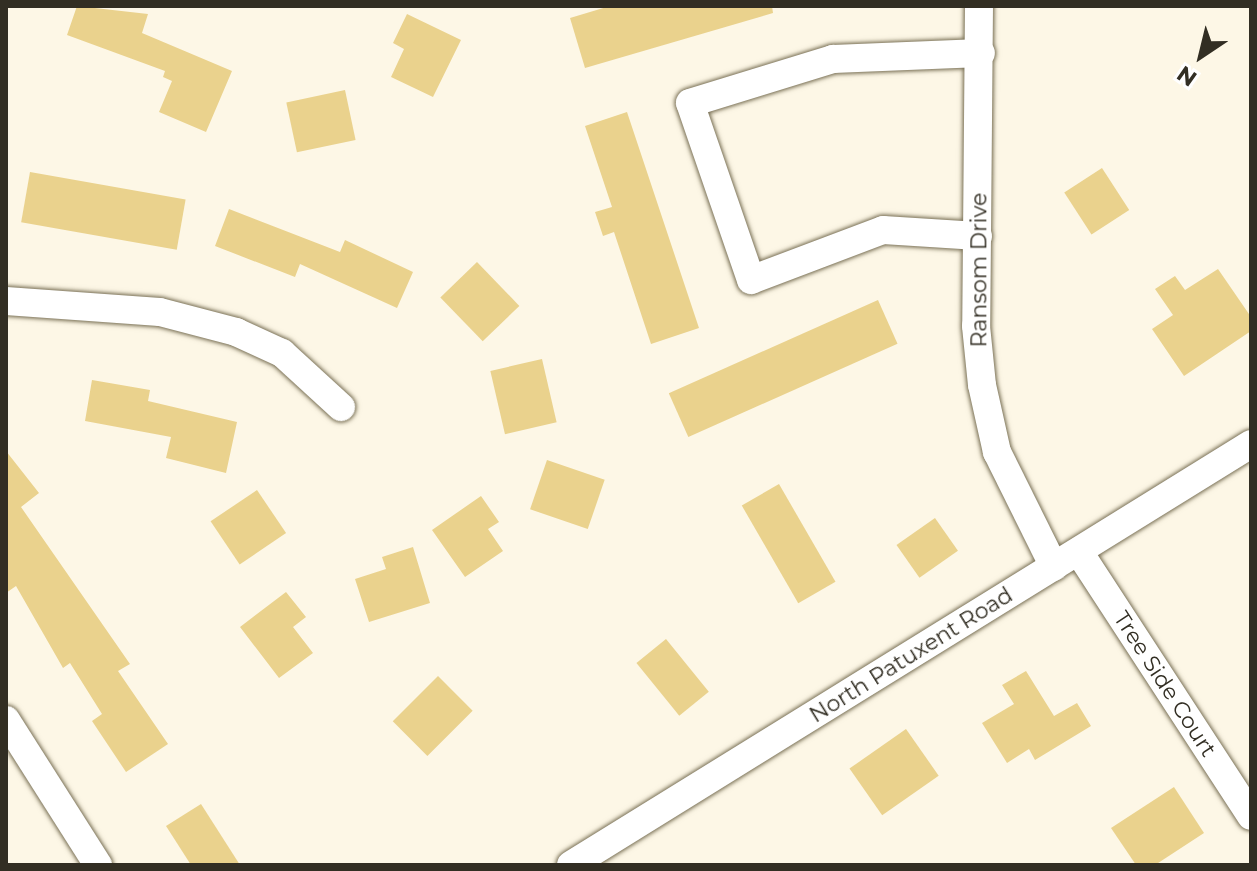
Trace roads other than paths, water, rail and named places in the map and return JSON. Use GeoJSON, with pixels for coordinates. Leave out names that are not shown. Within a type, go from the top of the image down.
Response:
{"type":"FeatureCollection","features":[{"type":"Feature","properties":{"kind":"street","name":"Ransom Drive"},"geometry":{"type":"LineString","coordinates":[[979,6],[981,53],[976,326],[997,452],[1054,567]]}},
{"type":"Feature","properties":{"kind":"street"},"geometry":{"type":"LineString","coordinates":[[978,236],[883,230],[751,280],[690,103],[833,59],[981,53]]}},
{"type":"Feature","properties":{"kind":"street"},"geometry":{"type":"LineString","coordinates":[[6,301],[160,312],[236,332],[306,370],[341,407]]}},
{"type":"Feature","properties":{"kind":"street","name":"North Patuxent Road"},"geometry":{"type":"LineString","coordinates":[[571,865],[1251,444]]}},
{"type":"Feature","properties":{"kind":"street","name":"Tree Side Court"},"geometry":{"type":"LineString","coordinates":[[1079,552],[1251,816]]}},
{"type":"Feature","properties":{"kind":"street"},"geometry":{"type":"LineString","coordinates":[[6,720],[98,865]]}}]}
